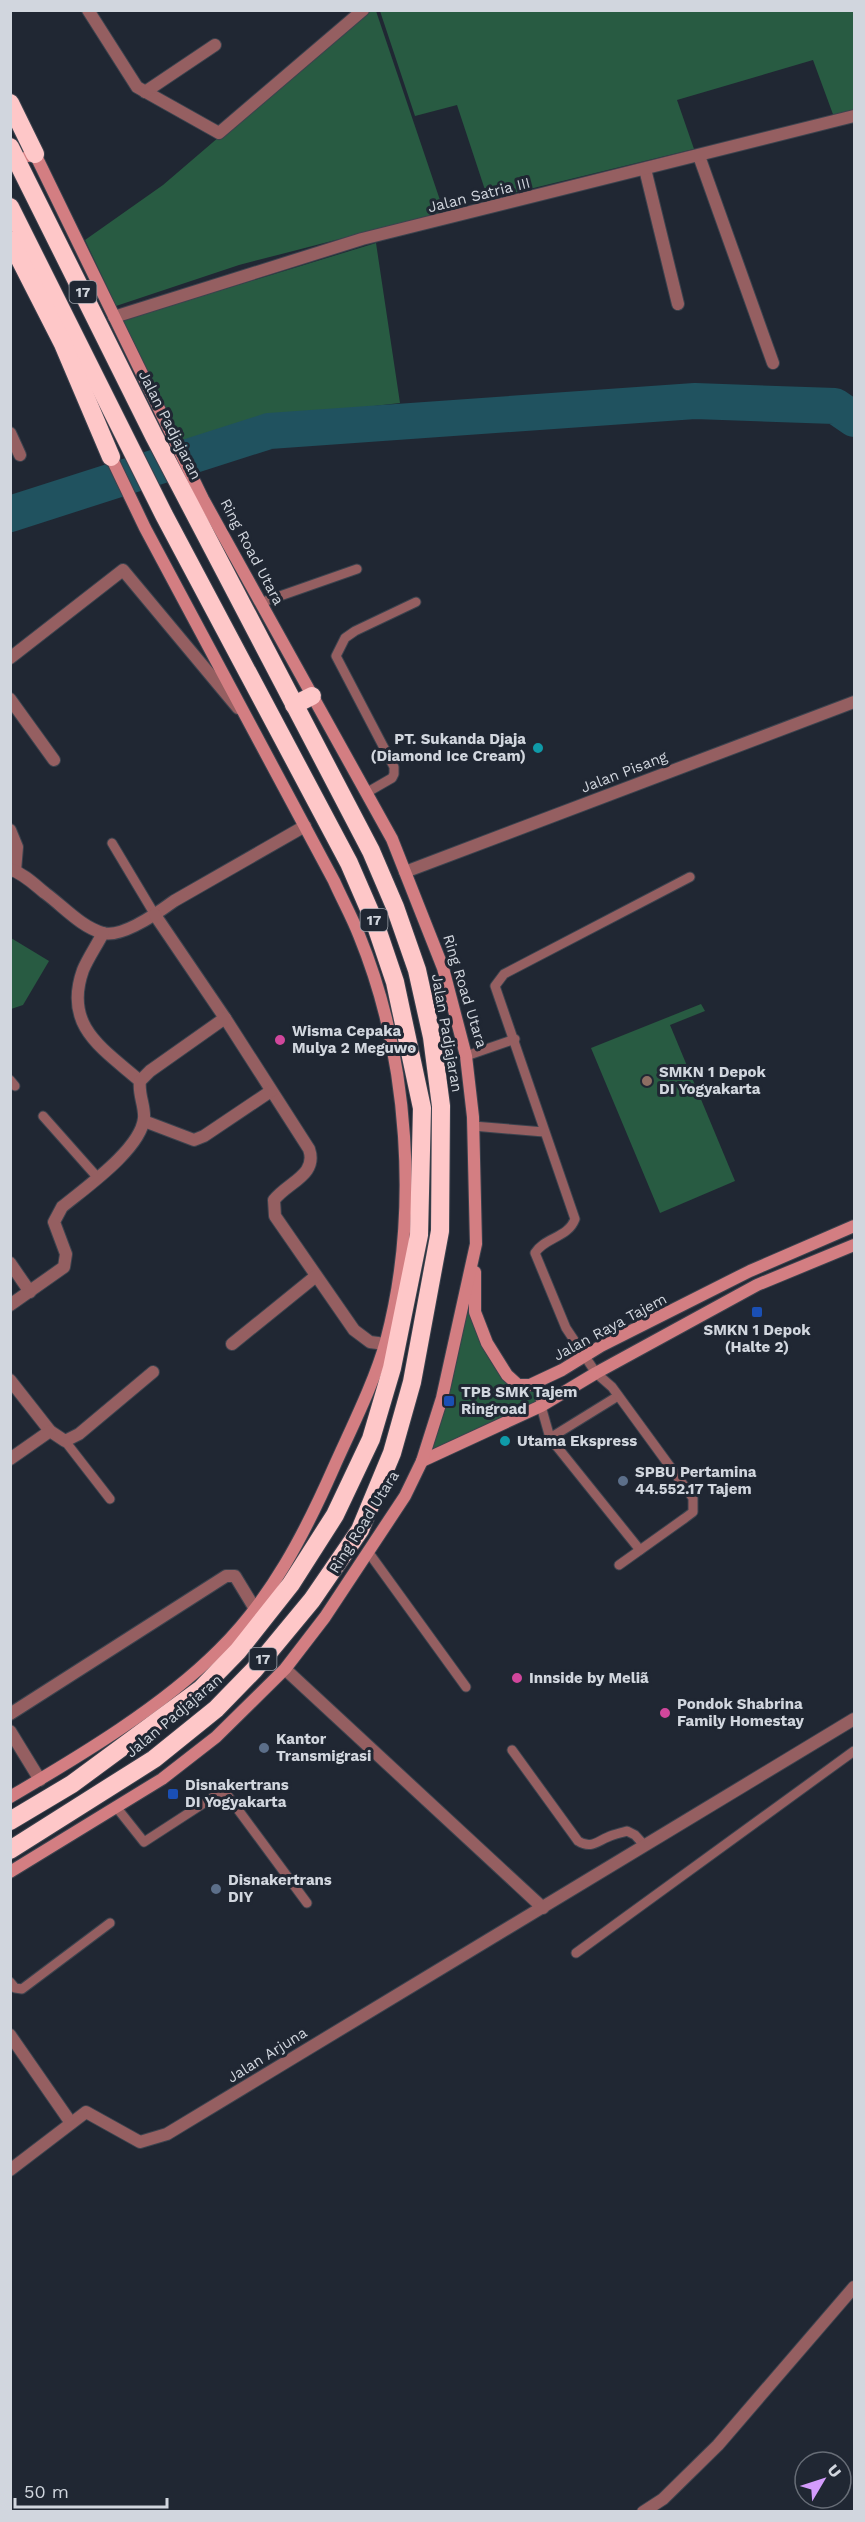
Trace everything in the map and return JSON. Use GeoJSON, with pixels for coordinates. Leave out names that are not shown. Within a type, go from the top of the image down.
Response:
{"type":"FeatureCollection","features":[{"type":"Feature","properties":{"kind":"highway"},"geometry":{"type":"LineString","coordinates":[[10,104],[35,153]]}},
{"type":"Feature","properties":{"kind":"highway","name":"Jalan Padjajaran"},"geometry":{"type":"LineString","coordinates":[[10,1850],[154,1759],[216,1708],[254,1670],[312,1600],[360,1530],[392,1453],[412,1382],[440,1231],[441,1106],[432,1037],[417,970],[395,907],[370,851],[294,705],[197,502],[14,154]]}},
{"type":"Feature","properties":{"kind":"highway","name":"Jalan Padjajaran"},"geometry":{"type":"LineString","coordinates":[[10,207],[164,515],[349,863],[375,923],[395,982],[422,1108],[419,1235],[392,1368],[371,1439],[335,1515],[291,1584],[238,1651],[201,1689],[72,1784],[10,1821]]}},
{"type":"Feature","properties":{"kind":"highway"},"geometry":{"type":"LineString","coordinates":[[10,240],[63,344],[111,457]]}},
{"type":"Feature","properties":{"kind":"highway"},"geometry":{"type":"LineString","coordinates":[[294,705],[312,696]]}},
{"type":"Feature","properties":{"kind":"street"},"geometry":{"type":"LineString","coordinates":[[88,10],[130,80],[145,92],[219,133],[363,10]]}},
{"type":"Feature","properties":{"kind":"street"},"geometry":{"type":"LineString","coordinates":[[145,92],[215,45]]}},
{"type":"Feature","properties":{"kind":"street","name":"Jalan Satria III"},"geometry":{"type":"LineString","coordinates":[[114,317],[362,239],[855,116]]}},
{"type":"Feature","properties":{"kind":"street"},"geometry":{"type":"LineString","coordinates":[[14,154],[35,153],[114,317],[161,432]]}},
{"type":"Feature","properties":{"kind":"street"},"geometry":{"type":"LineString","coordinates":[[699,156],[773,363]]}},
{"type":"Feature","properties":{"kind":"street"},"geometry":{"type":"LineString","coordinates":[[645,169],[678,304]]}},
{"type":"Feature","properties":{"kind":"street"},"geometry":{"type":"LineString","coordinates":[[10,433],[20,455]]}},
{"type":"Feature","properties":{"kind":"street"},"geometry":{"type":"LineString","coordinates":[[10,1797],[40,1780],[192,1676],[221,1648],[255,1609],[279,1573],[315,1510],[385,1344],[397,1288],[404,1220],[405,1174],[400,1093],[385,1020],[365,951],[305,826],[145,528],[111,457]]}},
{"type":"Feature","properties":{"kind":"street","name":"Ring Road Utara"},"geometry":{"type":"LineString","coordinates":[[10,1872],[162,1779],[216,1737],[285,1669],[325,1617],[405,1496],[422,1461],[442,1398],[476,1244],[473,1126],[466,1056],[442,968],[392,839],[260,603],[197,502]]}},
{"type":"Feature","properties":{"kind":"street"},"geometry":{"type":"LineString","coordinates":[[10,658],[123,570],[248,721]]}},
{"type":"Feature","properties":{"kind":"street"},"geometry":{"type":"LineString","coordinates":[[10,699],[54,760]]}},
{"type":"Feature","properties":{"kind":"street","name":"Jalan Pisang"},"geometry":{"type":"LineString","coordinates":[[405,872],[833,708],[855,702]]}},
{"type":"Feature","properties":{"kind":"street"},"geometry":{"type":"LineString","coordinates":[[10,830],[17,847],[13,870],[86,925],[104,933],[112,933],[155,915],[174,901],[305,826]]}},
{"type":"Feature","properties":{"kind":"street"},"geometry":{"type":"LineString","coordinates":[[155,915],[225,1018],[309,1149],[312,1159],[309,1169],[274,1200],[275,1216],[354,1330],[370,1342],[385,1344]]}},
{"type":"Feature","properties":{"kind":"street"},"geometry":{"type":"LineString","coordinates":[[10,1305],[58,1272],[66,1261],[64,1246],[54,1222],[58,1211],[98,1178],[132,1143],[144,1121],[140,1081],[97,1043],[80,1019],[76,1005],[83,970],[104,933]]}},
{"type":"Feature","properties":{"kind":"street"},"geometry":{"type":"LineString","coordinates":[[140,1081],[150,1071],[225,1018]]}},
{"type":"Feature","properties":{"kind":"street"},"geometry":{"type":"LineString","coordinates":[[144,1121],[189,1139],[198,1139],[271,1091]]}},
{"type":"Feature","properties":{"kind":"street","name":"Jalan Raya Tajem"},"geometry":{"type":"LineString","coordinates":[[538,1382],[750,1271],[855,1226]]}},
{"type":"Feature","properties":{"kind":"street"},"geometry":{"type":"LineString","coordinates":[[476,1244],[475,1312],[487,1343],[507,1375],[518,1385],[538,1382]]}},
{"type":"Feature","properties":{"kind":"street"},"geometry":{"type":"LineString","coordinates":[[422,1461],[541,1406],[596,1373],[757,1285],[855,1245]]}},
{"type":"Feature","properties":{"kind":"street"},"geometry":{"type":"LineString","coordinates":[[10,1263],[30,1292]]}},
{"type":"Feature","properties":{"kind":"street"},"geometry":{"type":"LineString","coordinates":[[232,1344],[316,1276]]}},
{"type":"Feature","properties":{"kind":"street"},"geometry":{"type":"LineString","coordinates":[[10,1380],[50,1431],[65,1442],[95,1421],[153,1372]]}},
{"type":"Feature","properties":{"kind":"street"},"geometry":{"type":"LineString","coordinates":[[10,1460],[50,1431]]}},
{"type":"Feature","properties":{"kind":"street"},"geometry":{"type":"LineString","coordinates":[[12,1711],[226,1576],[235,1576],[255,1609]]}},
{"type":"Feature","properties":{"kind":"street"},"geometry":{"type":"LineString","coordinates":[[285,1669],[543,1908],[855,1719]]}},
{"type":"Feature","properties":{"kind":"street"},"geometry":{"type":"LineString","coordinates":[[10,1731],[40,1780]]}},
{"type":"Feature","properties":{"kind":"street","name":"Jalan Arjuna"},"geometry":{"type":"LineString","coordinates":[[10,2170],[86,2112],[140,2142],[167,2134],[543,1908]]}},
{"type":"Feature","properties":{"kind":"street"},"geometry":{"type":"LineString","coordinates":[[10,2035],[71,2122]]}},
{"type":"Feature","properties":{"kind":"street"},"geometry":{"type":"LineString","coordinates":[[643,2511],[663,2499],[718,2445],[855,2287]]}},
{"type":"Feature","properties":{"kind":"lane"},"geometry":{"type":"LineString","coordinates":[[260,603],[357,569]]}},
{"type":"Feature","properties":{"kind":"lane"},"geometry":{"type":"LineString","coordinates":[[366,793],[392,778],[393,767],[336,656],[339,648],[350,635],[416,602]]}},
{"type":"Feature","properties":{"kind":"lane"},"geometry":{"type":"LineString","coordinates":[[112,843],[155,915]]}},
{"type":"Feature","properties":{"kind":"lane"},"geometry":{"type":"LineString","coordinates":[[619,1565],[693,1512],[693,1498],[618,1396],[596,1373],[566,1328],[535,1252],[539,1246],[567,1232],[575,1220],[495,986],[504,974],[690,877]]}},
{"type":"Feature","properties":{"kind":"lane"},"geometry":{"type":"LineString","coordinates":[[466,1056],[515,1039]]}},
{"type":"Feature","properties":{"kind":"lane"},"geometry":{"type":"LineString","coordinates":[[43,1116],[98,1178]]}},
{"type":"Feature","properties":{"kind":"lane"},"geometry":{"type":"LineString","coordinates":[[473,1126],[544,1132]]}},
{"type":"Feature","properties":{"kind":"lane"},"geometry":{"type":"LineString","coordinates":[[538,1382],[541,1406],[550,1438],[640,1550]]}},
{"type":"Feature","properties":{"kind":"lane"},"geometry":{"type":"LineString","coordinates":[[550,1438],[618,1396]]}},
{"type":"Feature","properties":{"kind":"lane"},"geometry":{"type":"LineString","coordinates":[[65,1442],[110,1499]]}},
{"type":"Feature","properties":{"kind":"lane"},"geometry":{"type":"LineString","coordinates":[[369,1553],[466,1687]]}},
{"type":"Feature","properties":{"kind":"lane"},"geometry":{"type":"LineString","coordinates":[[512,1750],[578,1841],[588,1846],[597,1844],[606,1837],[627,1831],[635,1835],[645,1846]]}},
{"type":"Feature","properties":{"kind":"lane"},"geometry":{"type":"LineString","coordinates":[[576,1953],[855,1751]]}},
{"type":"Feature","properties":{"kind":"lane"},"geometry":{"type":"LineString","coordinates":[[117,1808],[144,1842],[218,1794],[225,1792],[306,1903]]}},
{"type":"Feature","properties":{"kind":"lane"},"geometry":{"type":"LineString","coordinates":[[10,1982],[15,1988],[22,1989],[110,1923]]}},
{"type":"Feature","properties":{"kind":"green space"},"geometry":{"type":"Polygon","coordinates":[[[366,11],[376,11],[444,212],[239,265],[116,306],[85,240],[163,185],[366,11]]]}},
{"type":"Feature","properties":{"kind":"green space"},"geometry":{"type":"Polygon","coordinates":[[[380,11],[854,11],[854,111],[834,117],[813,60],[677,100],[694,149],[488,199],[457,105],[415,116],[380,11]]]}},
{"type":"Feature","properties":{"kind":"green space"},"geometry":{"type":"Polygon","coordinates":[[[376,243],[400,403],[270,418],[187,453],[120,321],[376,243]]]}},
{"type":"Feature","properties":{"kind":"green space"},"geometry":{"type":"Polygon","coordinates":[[[11,938],[49,961],[23,1005],[11,1009],[11,938]]]}},
{"type":"Feature","properties":{"kind":"green space"},"geometry":{"type":"Polygon","coordinates":[[[701,1004],[705,1011],[670,1025],[735,1181],[660,1213],[591,1048],[701,1004]]]}},
{"type":"Feature","properties":{"kind":"green space"},"geometry":{"type":"Polygon","coordinates":[[[473,1267],[471,1313],[503,1377],[535,1389],[537,1404],[431,1451],[473,1267]]]}},
{"type":"Feature","properties":{"kind":"waterway"},"geometry":{"type":"LineString","coordinates":[[10,514],[269,431],[695,401],[835,406],[854,419]]}},
{"type":"Feature","properties":{"kind":"place","name":"PT. Sukanda Djaja (Diamond Ice Cream)"},"geometry":{"type":"Point","coordinates":[538,748]}},
{"type":"Feature","properties":{"kind":"place","name":"Wisma Cepaka Mulya 2 Meguwo"},"geometry":{"type":"Point","coordinates":[280,1040]}},
{"type":"Feature","properties":{"kind":"place","name":"SMKN 1 Depok DI Yogyakarta"},"geometry":{"type":"Point","coordinates":[647,1081]}},
{"type":"Feature","properties":{"kind":"place","name":"SMKN 1 Depok (Halte 2)"},"geometry":{"type":"Point","coordinates":[757,1312]}},
{"type":"Feature","properties":{"kind":"place","name":"TPB SMK Tajem Ringroad"},"geometry":{"type":"Point","coordinates":[449,1401]}},
{"type":"Feature","properties":{"kind":"place","name":"Utama Ekspress"},"geometry":{"type":"Point","coordinates":[505,1441]}},
{"type":"Feature","properties":{"kind":"place","name":"SPBU Pertamina 44.552.17 Tajem"},"geometry":{"type":"Point","coordinates":[623,1481]}},
{"type":"Feature","properties":{"kind":"place","name":"Innside by Meliã"},"geometry":{"type":"Point","coordinates":[517,1678]}},
{"type":"Feature","properties":{"kind":"place","name":"Pondok Shabrina Family Homestay"},"geometry":{"type":"Point","coordinates":[665,1713]}},
{"type":"Feature","properties":{"kind":"place","name":"Kantor Transmigrasi"},"geometry":{"type":"Point","coordinates":[264,1748]}},
{"type":"Feature","properties":{"kind":"place","name":"Disnakertrans DI Yogyakarta"},"geometry":{"type":"Point","coordinates":[173,1794]}},
{"type":"Feature","properties":{"kind":"place","name":"Disnakertrans DIY"},"geometry":{"type":"Point","coordinates":[216,1889]}}]}
